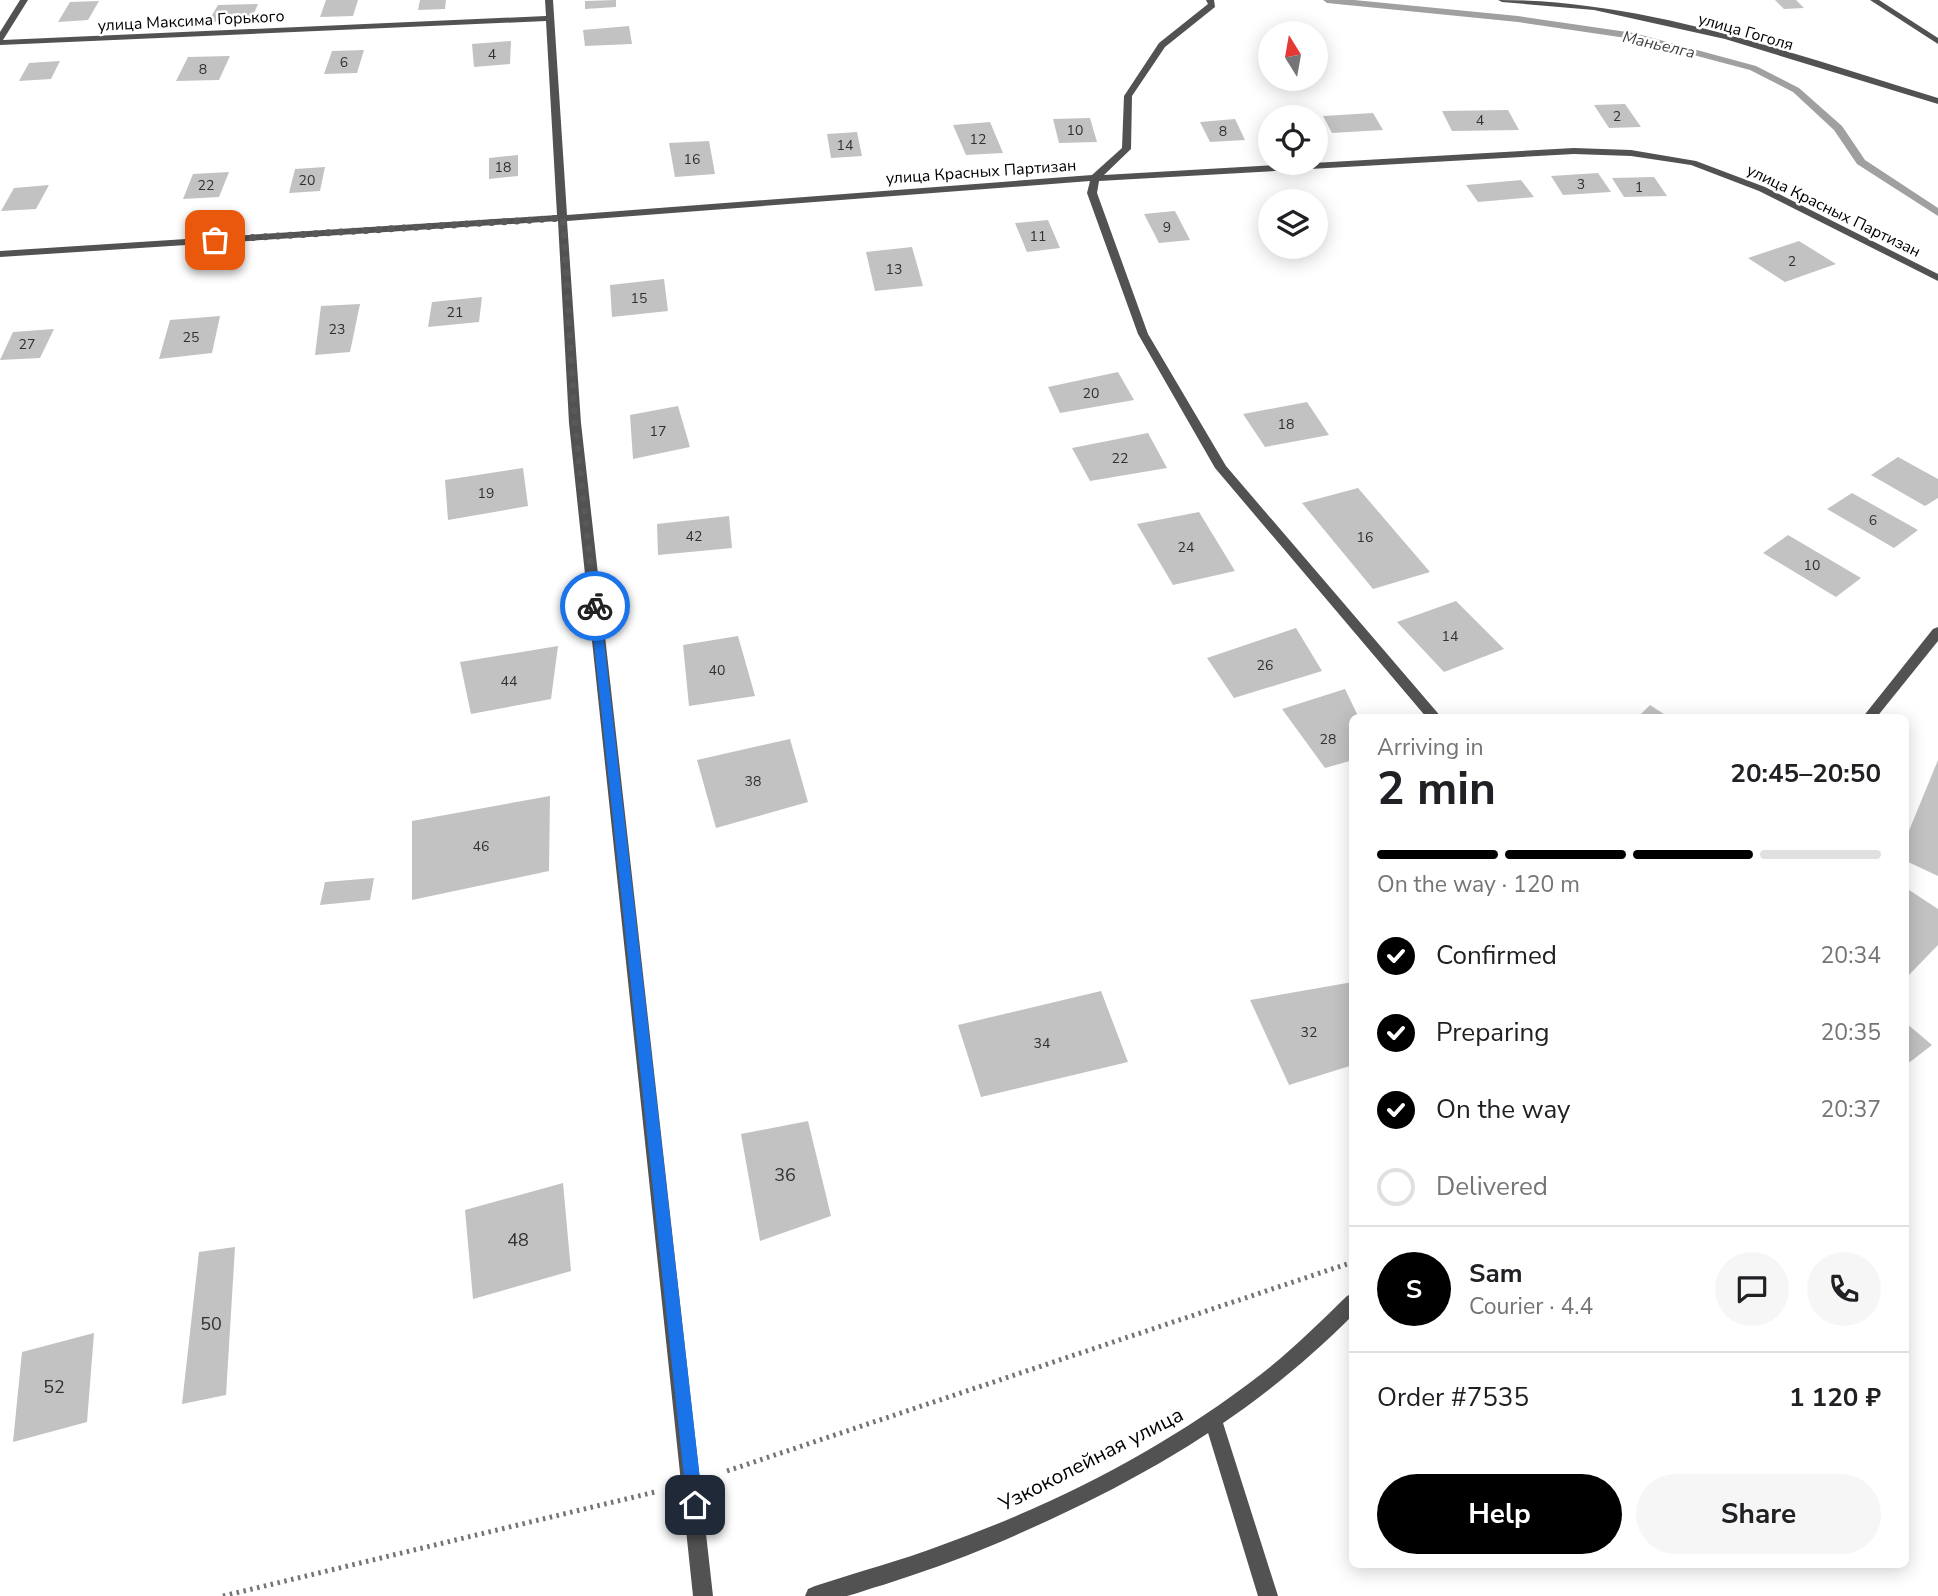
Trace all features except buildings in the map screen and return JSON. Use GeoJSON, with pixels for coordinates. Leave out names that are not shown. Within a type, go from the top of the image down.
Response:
{"type":"FeatureCollection","features":[{"type":"Feature","properties":{"kind":"street"},"geometry":{"type":"LineString","coordinates":[[0,41],[24,0]]}},
{"type":"Feature","properties":{"kind":"street"},"geometry":{"type":"LineString","coordinates":[[549,0],[575,423],[693,1482],[703,1596]]}},
{"type":"Feature","properties":{"kind":"street"},"geometry":{"type":"LineString","coordinates":[[1210,0],[1212,5],[1162,45],[1128,96],[1126,149],[1095,178],[1093,193],[1143,334],[1221,468],[1432,714]]}},
{"type":"Feature","properties":{"kind":"street","name":"улица Гоголя"},"geometry":{"type":"LineString","coordinates":[[1502,0],[1594,8],[1727,37],[1938,101]]}},
{"type":"Feature","properties":{"kind":"street"},"geometry":{"type":"LineString","coordinates":[[1874,0],[1938,42]]}},
{"type":"Feature","properties":{"kind":"street","name":"улица Максима Горького"},"geometry":{"type":"LineString","coordinates":[[0,41],[551,18]]}},
{"type":"Feature","properties":{"kind":"street","name":"улица Красных Партизан"},"geometry":{"type":"LineString","coordinates":[[0,254],[563,218],[1095,178],[1430,157],[1574,151],[1631,153],[1693,163],[1762,188],[1938,278]]}},
{"type":"Feature","properties":{"kind":"street"},"geometry":{"type":"LineString","coordinates":[[1871,714],[1938,632]]}},
{"type":"Feature","properties":{"kind":"street","name":"Узкоколейная улица"},"geometry":{"type":"LineString","coordinates":[[815,1596],[960,1549],[1094,1487],[1214,1423],[1327,1330],[1349,1306]]}},
{"type":"Feature","properties":{"kind":"street"},"geometry":{"type":"LineString","coordinates":[[1214,1423],[1268,1596]]}},
{"type":"Feature","properties":{"kind":"path"},"geometry":{"type":"LineString","coordinates":[[223,1596],[693,1482],[1349,1263]]}},
{"type":"Feature","properties":{"kind":"waterway","name":"Маньелга"},"geometry":{"type":"LineString","coordinates":[[1327,0],[1518,19],[1634,36],[1753,68],[1796,90],[1838,128],[1861,162],[1938,213]]}},
{"type":"Feature","properties":{"kind":"way so far"},"geometry":{"type":"LineString","coordinates":[[215,240],[563,218],[575,423],[595,606]]}},
{"type":"Feature","properties":{"kind":"route"},"geometry":{"type":"LineString","coordinates":[[595,606],[695,1505]]}}]}
